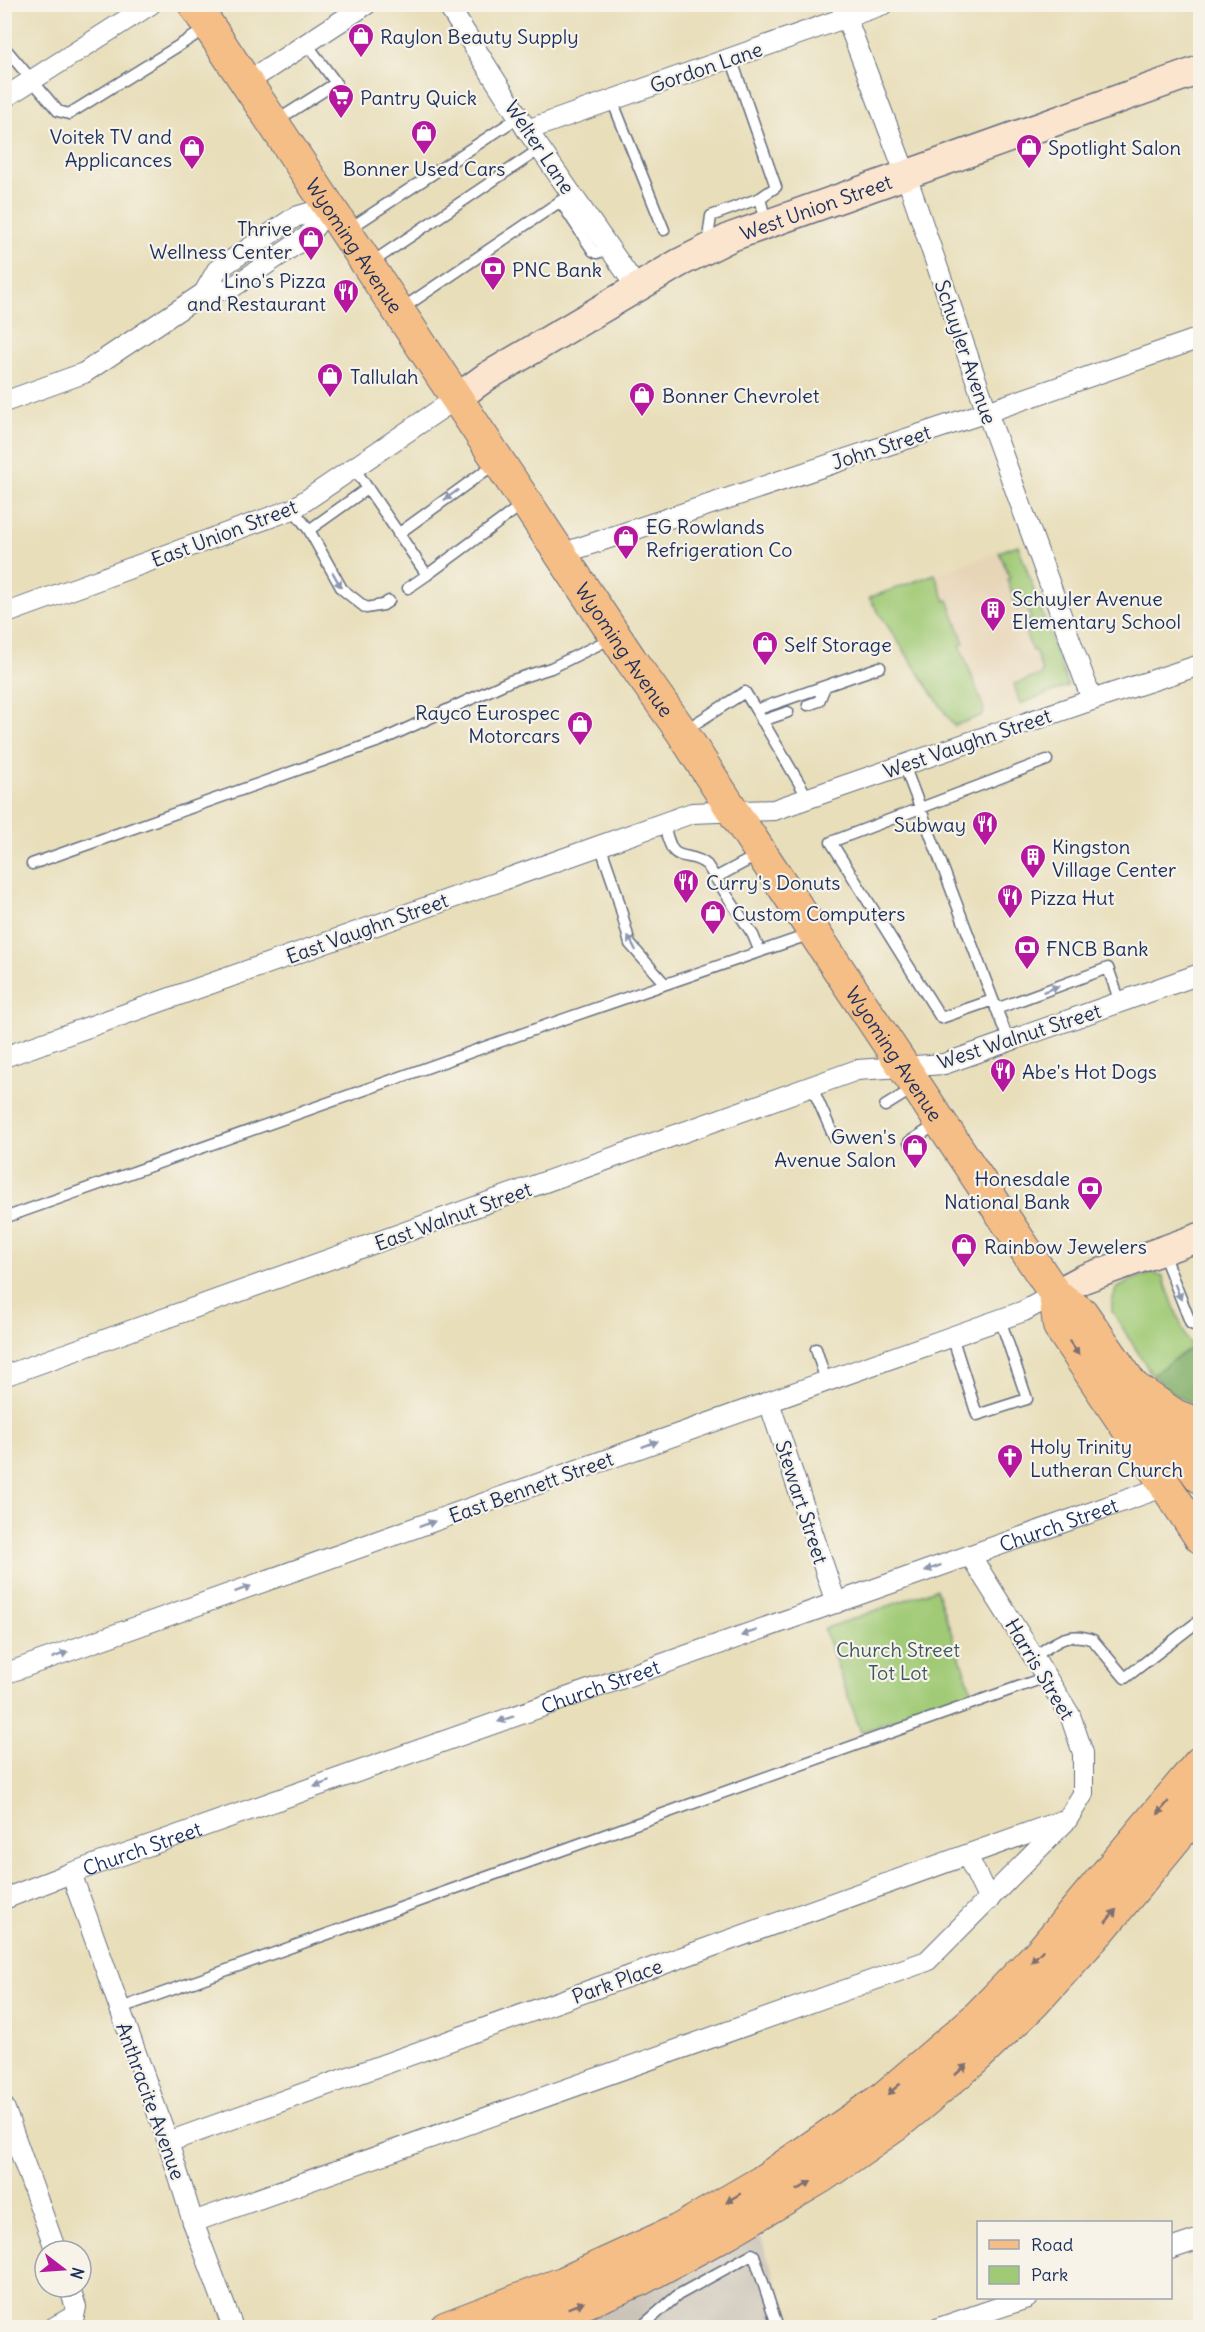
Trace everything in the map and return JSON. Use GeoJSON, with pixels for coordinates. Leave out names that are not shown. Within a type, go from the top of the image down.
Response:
{"type":"FeatureCollection","features":[{"type":"Feature","properties":{"kind":"highway"},"geometry":{"type":"LineString","coordinates":[[1134,1388],[1175,1416],[1200,1425]]}},
{"type":"Feature","properties":{"kind":"highway"},"geometry":{"type":"LineString","coordinates":[[446,2328],[564,2283],[678,2231],[762,2182],[884,2098],[975,2020],[1042,1951],[1200,1763]]}},
{"type":"Feature","properties":{"kind":"highway"},"geometry":{"type":"LineString","coordinates":[[522,2328],[640,2279],[719,2237],[822,2176],[894,2126],[973,2060],[1034,2002],[1101,1928],[1200,1808]]}},
{"type":"Feature","properties":{"kind":"main road","name":"Wyoming Avenue"},"geometry":{"type":"LineString","coordinates":[[201,16],[615,636],[682,732],[1055,1294],[1082,1313],[1134,1388],[1198,1467]]}},
{"type":"Feature","properties":{"kind":"main road","name":"West Union Street"},"geometry":{"type":"LineString","coordinates":[[457,398],[486,377],[713,245],[763,210],[906,175],[1200,69]]}},
{"type":"Feature","properties":{"kind":"main road"},"geometry":{"type":"LineString","coordinates":[[1055,1294],[1083,1279],[1200,1237]]}},
{"type":"Feature","properties":{"kind":"main road","name":"Wyoming Avenue"},"geometry":{"type":"LineString","coordinates":[[1055,1294],[1059,1326],[1200,1537]]}},
{"type":"Feature","properties":{"kind":"main road","name":"Church Street"},"geometry":{"type":"LineString","coordinates":[[1166,1486],[1198,1467]]}},
{"type":"Feature","properties":{"kind":"street"},"geometry":{"type":"LineString","coordinates":[[4,98],[151,4]]}},
{"type":"Feature","properties":{"kind":"street"},"geometry":{"type":"LineString","coordinates":[[246,83],[367,4]]}},
{"type":"Feature","properties":{"kind":"street","name":"Welter Lane"},"geometry":{"type":"LineString","coordinates":[[447,4],[540,149],[566,197],[610,249],[637,288]]}},
{"type":"Feature","properties":{"kind":"street","name":"Gordon Lane"},"geometry":{"type":"LineString","coordinates":[[523,123],[612,100],[731,58],[843,11],[884,4]]}},
{"type":"Feature","properties":{"kind":"street","name":"Schuyler Avenue"},"geometry":{"type":"LineString","coordinates":[[843,11],[906,175],[987,412],[1092,700]]}},
{"type":"Feature","properties":{"kind":"street"},"geometry":{"type":"LineString","coordinates":[[4,402],[84,373],[204,293],[230,289],[337,219]]}},
{"type":"Feature","properties":{"kind":"street","name":"John Street"},"geometry":{"type":"LineString","coordinates":[[561,554],[987,412],[1200,338]]}},
{"type":"Feature","properties":{"kind":"street","name":"East Union Street"},"geometry":{"type":"LineString","coordinates":[[4,614],[292,509],[457,398]]}},
{"type":"Feature","properties":{"kind":"street","name":"West Vaughn Street"},"geometry":{"type":"LineString","coordinates":[[733,812],[774,810],[1200,664]]}},
{"type":"Feature","properties":{"kind":"street","name":"East Vaughn Street"},"geometry":{"type":"LineString","coordinates":[[4,1057],[692,813],[733,812]]}},
{"type":"Feature","properties":{"kind":"street","name":"West Walnut Street"},"geometry":{"type":"LineString","coordinates":[[910,1077],[1200,974]]}},
{"type":"Feature","properties":{"kind":"street","name":"East Walnut Street"},"geometry":{"type":"LineString","coordinates":[[4,1376],[862,1069],[910,1077]]}},
{"type":"Feature","properties":{"kind":"street","name":"East Bennett Street"},"geometry":{"type":"LineString","coordinates":[[4,1674],[1024,1311],[1055,1294]]}},
{"type":"Feature","properties":{"kind":"street","name":"Stewart Street"},"geometry":{"type":"LineString","coordinates":[[769,1402],[836,1602]]}},
{"type":"Feature","properties":{"kind":"street","name":"Church Street"},"geometry":{"type":"LineString","coordinates":[[4,1899],[71,1873],[1166,1486]]}},
{"type":"Feature","properties":{"kind":"street","name":"Harris Street"},"geometry":{"type":"LineString","coordinates":[[194,2222],[927,1961],[1067,1820],[1083,1794],[1083,1753],[1070,1715],[970,1555]]}},
{"type":"Feature","properties":{"kind":"street","name":"Park Place"},"geometry":{"type":"LineString","coordinates":[[168,2142],[1067,1820]]}},
{"type":"Feature","properties":{"kind":"street"},"geometry":{"type":"LineString","coordinates":[[967,1855],[989,1900]]}},
{"type":"Feature","properties":{"kind":"street","name":"Anthracite Avenue"},"geometry":{"type":"LineString","coordinates":[[71,1873],[233,2328]]}},
{"type":"Feature","properties":{"kind":"street"},"geometry":{"type":"LineString","coordinates":[[4,2108],[52,2239]]}},
{"type":"Feature","properties":{"kind":"street"},"geometry":{"type":"LineString","coordinates":[[1172,2248],[1200,2239]]}},
{"type":"Feature","properties":{"kind":"street"},"geometry":{"type":"LineString","coordinates":[[53,2328],[74,2316],[76,2307],[73,2299]]}},
{"type":"Feature","properties":{"kind":"street"},"geometry":{"type":"LineString","coordinates":[[939,2328],[1024,2299]]}},
{"type":"Feature","properties":{"kind":"lane"},"geometry":{"type":"LineString","coordinates":[[4,47],[58,111],[69,114],[201,16]]}},
{"type":"Feature","properties":{"kind":"lane"},"geometry":{"type":"LineString","coordinates":[[273,123],[336,84],[307,44]]}},
{"type":"Feature","properties":{"kind":"lane"},"geometry":{"type":"LineString","coordinates":[[731,58],[776,187],[763,210]]}},
{"type":"Feature","properties":{"kind":"lane"},"geometry":{"type":"LineString","coordinates":[[612,100],[664,230]]}},
{"type":"Feature","properties":{"kind":"lane"},"geometry":{"type":"LineString","coordinates":[[337,219],[523,123]]}},
{"type":"Feature","properties":{"kind":"lane"},"geometry":{"type":"LineString","coordinates":[[368,265],[540,149]]}},
{"type":"Feature","properties":{"kind":"lane"},"geometry":{"type":"LineString","coordinates":[[399,311],[566,197]]}},
{"type":"Feature","properties":{"kind":"lane"},"geometry":{"type":"LineString","coordinates":[[398,534],[499,461]]}},
{"type":"Feature","properties":{"kind":"lane"},"geometry":{"type":"LineString","coordinates":[[354,468],[427,575]]}},
{"type":"Feature","properties":{"kind":"lane"},"geometry":{"type":"LineString","coordinates":[[309,530],[368,488]]}},
{"type":"Feature","properties":{"kind":"lane"},"geometry":{"type":"LineString","coordinates":[[408,588],[526,501]]}},
{"type":"Feature","properties":{"kind":"lane"},"geometry":{"type":"LineString","coordinates":[[292,509],[309,530],[342,589],[366,608],[383,605],[389,600]]}},
{"type":"Feature","properties":{"kind":"lane"},"geometry":{"type":"LineString","coordinates":[[32,864],[382,740],[510,681],[551,668],[615,636]]}},
{"type":"Feature","properties":{"kind":"lane"},"geometry":{"type":"LineString","coordinates":[[756,710],[880,667]]}},
{"type":"Feature","properties":{"kind":"lane"},"geometry":{"type":"LineString","coordinates":[[808,705],[819,701],[825,687]]}},
{"type":"Feature","properties":{"kind":"lane"},"geometry":{"type":"LineString","coordinates":[[682,732],[745,692],[808,798]]}},
{"type":"Feature","properties":{"kind":"lane"},"geometry":{"type":"LineString","coordinates":[[762,721],[788,712]]}},
{"type":"Feature","properties":{"kind":"lane"},"geometry":{"type":"LineString","coordinates":[[1047,760],[831,842],[941,1018],[1108,968],[1120,1002]]}},
{"type":"Feature","properties":{"kind":"lane"},"geometry":{"type":"LineString","coordinates":[[904,765],[1009,1042]]}},
{"type":"Feature","properties":{"kind":"lane"},"geometry":{"type":"LineString","coordinates":[[663,823],[672,850],[679,856],[698,857],[707,865],[753,935],[760,952]]}},
{"type":"Feature","properties":{"kind":"lane"},"geometry":{"type":"LineString","coordinates":[[600,845],[616,891],[630,944],[665,984]]}},
{"type":"Feature","properties":{"kind":"lane"},"geometry":{"type":"LineString","coordinates":[[715,878],[761,854]]}},
{"type":"Feature","properties":{"kind":"lane"},"geometry":{"type":"LineString","coordinates":[[4,1218],[814,933]]}},
{"type":"Feature","properties":{"kind":"lane"},"geometry":{"type":"LineString","coordinates":[[885,1106],[910,1077]]}},
{"type":"Feature","properties":{"kind":"lane"},"geometry":{"type":"LineString","coordinates":[[812,1087],[834,1137]]}},
{"type":"Feature","properties":{"kind":"lane"},"geometry":{"type":"LineString","coordinates":[[909,1142],[940,1122]]}},
{"type":"Feature","properties":{"kind":"lane"},"geometry":{"type":"LineString","coordinates":[[1162,1251],[1191,1324],[1200,1327]]}},
{"type":"Feature","properties":{"kind":"lane"},"geometry":{"type":"LineString","coordinates":[[952,1336],[977,1415],[1027,1399],[1000,1319]]}},
{"type":"Feature","properties":{"kind":"lane"},"geometry":{"type":"LineString","coordinates":[[816,1348],[826,1381]]}},
{"type":"Feature","properties":{"kind":"lane"},"geometry":{"type":"LineString","coordinates":[[1034,1657],[1061,1638],[1075,1635],[1087,1637],[1093,1640],[1125,1678],[1200,1620]]}},
{"type":"Feature","properties":{"kind":"lane"},"geometry":{"type":"LineString","coordinates":[[118,2009],[1046,1677]]}},
{"type":"Feature","properties":{"kind":"lane"},"geometry":{"type":"LineString","coordinates":[[640,2328],[678,2295],[752,2254],[778,2328]]}},
{"type":"Feature","properties":{"kind":"shaded area"},"geometry":{"type":"Polygon","coordinates":[[[1018,545],[1068,686],[954,726],[869,598],[1018,545]]]}},
{"type":"Feature","properties":{"kind":"shaded area"},"geometry":{"type":"Polygon","coordinates":[[[759,2232],[792,2327],[555,2328],[759,2232]]]}},
{"type":"Feature","properties":{"kind":"green space"},"geometry":{"type":"Polygon","coordinates":[[[1018,545],[1068,686],[1020,704],[1014,684],[1041,675],[1042,671],[1022,623],[1031,619],[1026,606],[1017,609],[1007,579],[1010,578],[999,552],[1018,545]]]}},
{"type":"Feature","properties":{"kind":"green space"},"geometry":{"type":"Polygon","coordinates":[[[935,574],[945,601],[948,600],[964,643],[960,645],[984,709],[983,715],[954,726],[869,598],[935,574]]]}},
{"type":"Feature","properties":{"kind":"green space"},"geometry":{"type":"Polygon","coordinates":[[[1153,1273],[1163,1277],[1186,1338],[1192,1347],[1152,1375],[1112,1311],[1112,1302],[1116,1289],[1132,1280],[1153,1273]]]}},
{"type":"Feature","properties":{"kind":"green space"},"geometry":{"type":"Polygon","coordinates":[[[1192,1347],[1200,1351],[1200,1407],[1175,1395],[1152,1375],[1192,1347]]]}},
{"type":"Feature","properties":{"kind":"green space","name":"Church Street Tot Lot"},"geometry":{"type":"Polygon","coordinates":[[[936,1589],[972,1692],[861,1732],[824,1629],[936,1589]]]}},
{"type":"Feature","properties":{"kind":"place","name":"Raylon Beauty Supply"},"geometry":{"type":"Point","coordinates":[361,59]}},
{"type":"Feature","properties":{"kind":"place","name":"Pantry Quick"},"geometry":{"type":"Point","coordinates":[341,120]}},
{"type":"Feature","properties":{"kind":"place","name":"Bonner Used Cars"},"geometry":{"type":"Point","coordinates":[424,156]}},
{"type":"Feature","properties":{"kind":"place","name":"Spotlight Salon"},"geometry":{"type":"Point","coordinates":[1029,170]}},
{"type":"Feature","properties":{"kind":"place","name":"Voitek TV and Applicances"},"geometry":{"type":"Point","coordinates":[192,171]}},
{"type":"Feature","properties":{"kind":"place","name":"Thrive Wellness Center"},"geometry":{"type":"Point","coordinates":[311,262]}},
{"type":"Feature","properties":{"kind":"place","name":"PNC Bank"},"geometry":{"type":"Point","coordinates":[493,292]}},
{"type":"Feature","properties":{"kind":"place","name":"Lino's Pizza and Restaurant"},"geometry":{"type":"Point","coordinates":[346,315]}},
{"type":"Feature","properties":{"kind":"place","name":"Tallulah"},"geometry":{"type":"Point","coordinates":[330,399]}},
{"type":"Feature","properties":{"kind":"place","name":"Bonner Chevrolet"},"geometry":{"type":"Point","coordinates":[642,418]}},
{"type":"Feature","properties":{"kind":"place","name":"EG Rowlands Refrigeration Co"},"geometry":{"type":"Point","coordinates":[626,561]}},
{"type":"Feature","properties":{"kind":"place","name":"Schuyler Avenue Elementary School"},"geometry":{"type":"Point","coordinates":[993,633]}},
{"type":"Feature","properties":{"kind":"place","name":"Self Storage"},"geometry":{"type":"Point","coordinates":[765,667]}},
{"type":"Feature","properties":{"kind":"place","name":"Rayco Eurospec Motorcars"},"geometry":{"type":"Point","coordinates":[580,747]}},
{"type":"Feature","properties":{"kind":"place","name":"Subway"},"geometry":{"type":"Point","coordinates":[985,847]}},
{"type":"Feature","properties":{"kind":"place","name":"Kingston Village Center"},"geometry":{"type":"Point","coordinates":[1033,880]}},
{"type":"Feature","properties":{"kind":"place","name":"Curry's Donuts"},"geometry":{"type":"Point","coordinates":[686,905]}},
{"type":"Feature","properties":{"kind":"place","name":"Pizza Hut"},"geometry":{"type":"Point","coordinates":[1010,920]}},
{"type":"Feature","properties":{"kind":"place","name":"Custom Computers"},"geometry":{"type":"Point","coordinates":[713,936]}},
{"type":"Feature","properties":{"kind":"place","name":"FNCB Bank"},"geometry":{"type":"Point","coordinates":[1027,971]}},
{"type":"Feature","properties":{"kind":"place","name":"Abe's Hot Dogs"},"geometry":{"type":"Point","coordinates":[1003,1094]}},
{"type":"Feature","properties":{"kind":"place","name":"Gwen's Avenue Salon"},"geometry":{"type":"Point","coordinates":[915,1170]}},
{"type":"Feature","properties":{"kind":"place","name":"Honesdale National Bank"},"geometry":{"type":"Point","coordinates":[1090,1212]}},
{"type":"Feature","properties":{"kind":"place","name":"Rainbow Jewelers"},"geometry":{"type":"Point","coordinates":[964,1269]}},
{"type":"Feature","properties":{"kind":"place","name":"Holy Trinity Lutheran Church"},"geometry":{"type":"Point","coordinates":[1010,1480]}}]}
